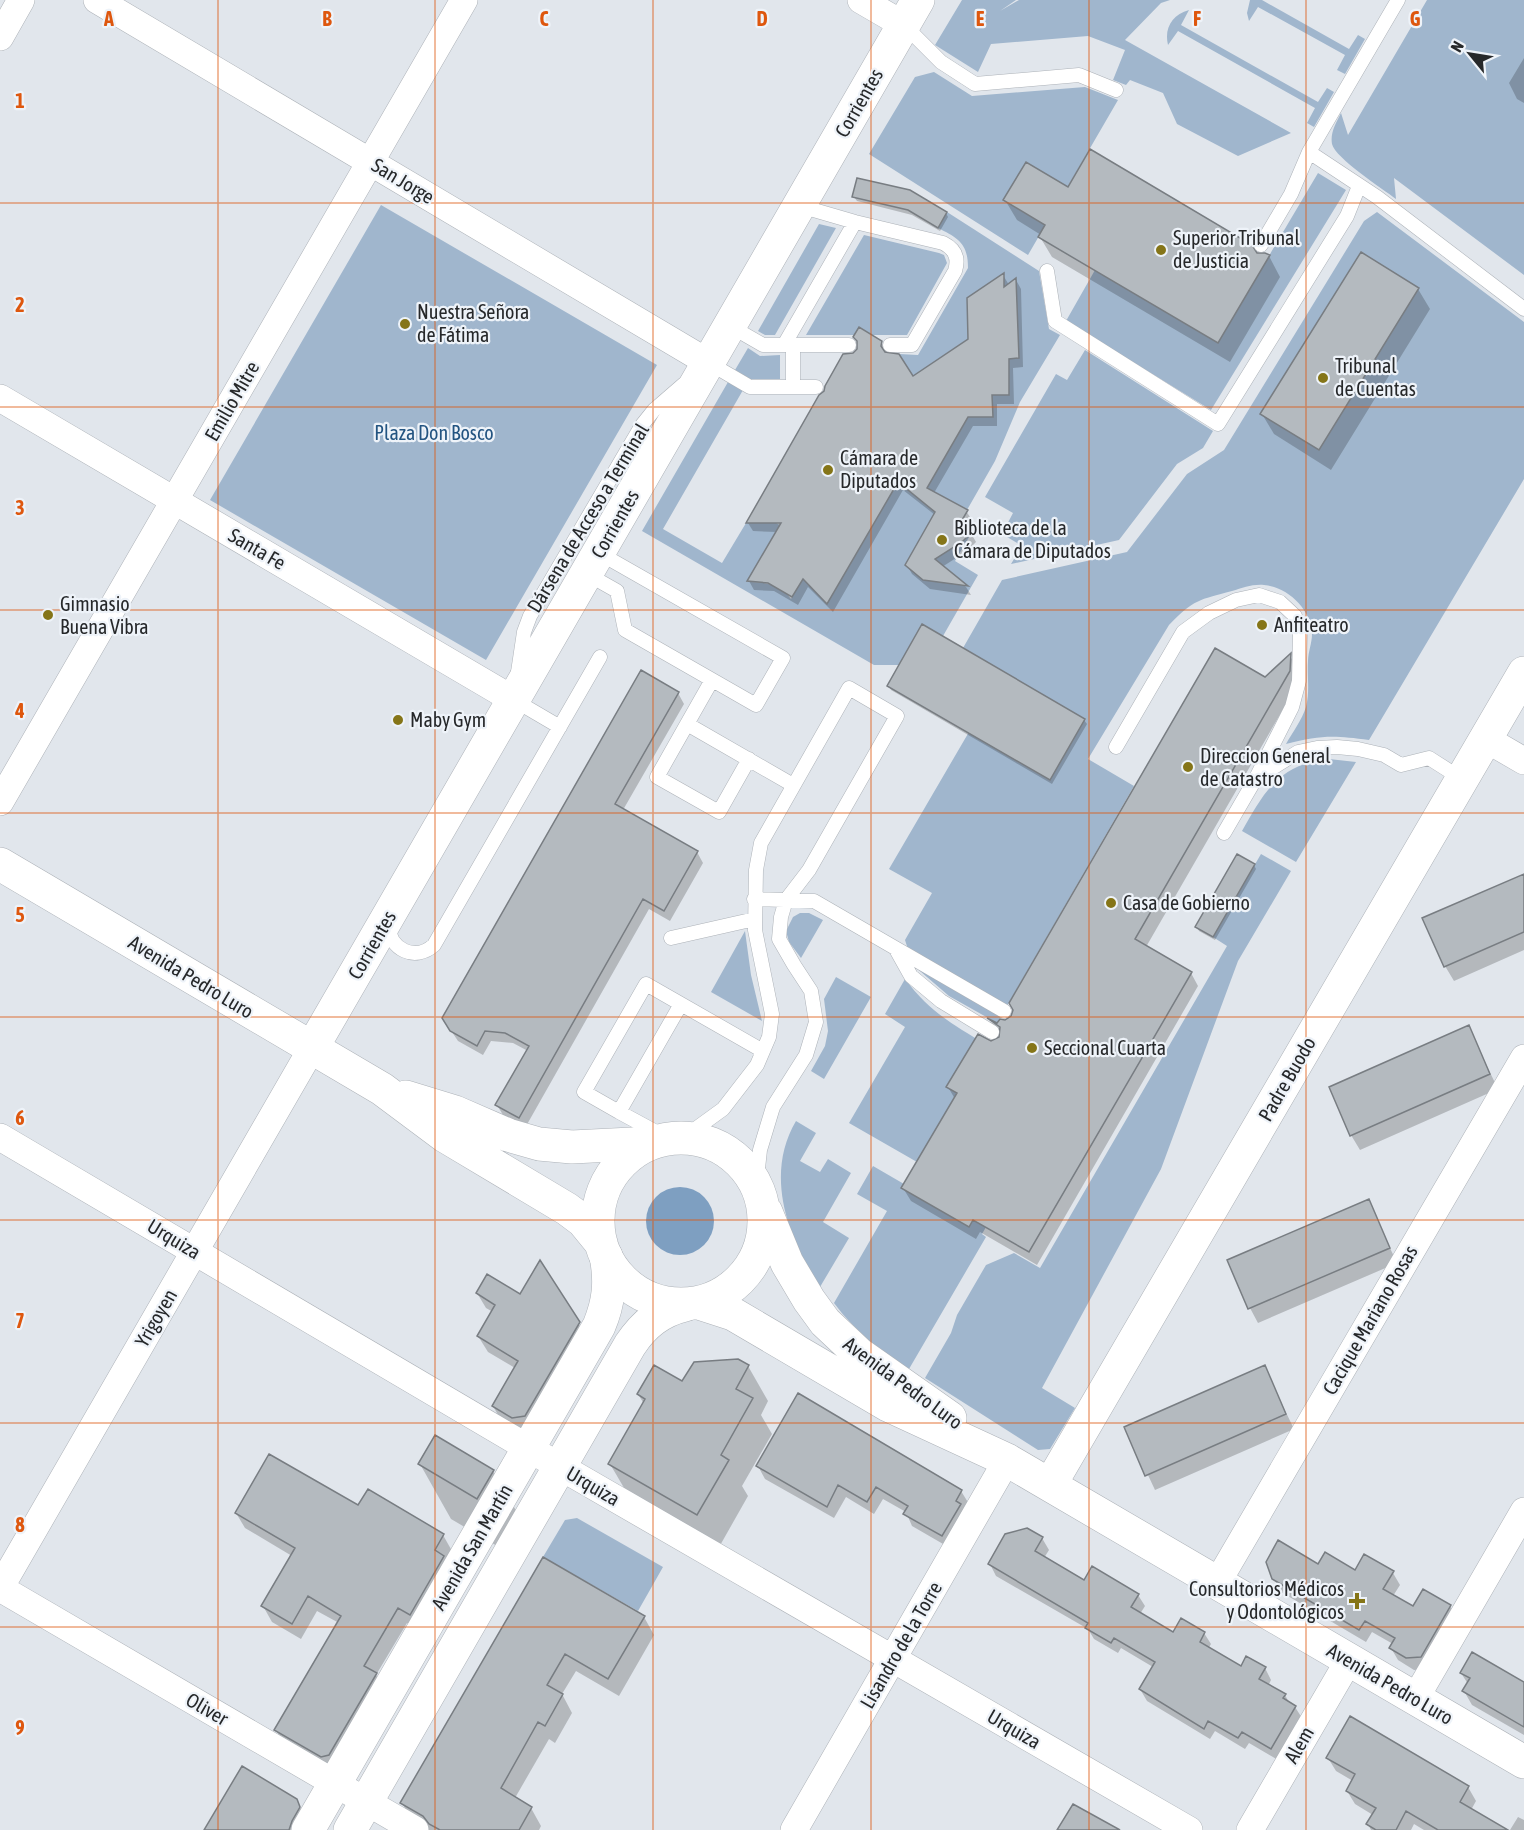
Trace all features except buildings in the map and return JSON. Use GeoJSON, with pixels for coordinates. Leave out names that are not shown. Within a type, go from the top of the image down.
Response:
{"type":"FeatureCollection","features":[{"type":"Feature","properties":{"kind":"main road","name":"Corrientes"},"geometry":{"type":"LineString","coordinates":[[312,1048],[911,13]]}},
{"type":"Feature","properties":{"kind":"main road","name":"Padre Buodo"},"geometry":{"type":"LineString","coordinates":[[1050,1485],[1524,673]]}},
{"type":"Feature","properties":{"kind":"main road","name":"Avenida Pedro Luro"},"geometry":{"type":"LineString","coordinates":[[0,864],[382,1089],[445,1136],[567,1209],[583,1221],[603,1249]]}},
{"type":"Feature","properties":{"kind":"main road","name":"Avenida Pedro Luro"},"geometry":{"type":"LineString","coordinates":[[382,1089],[455,1112],[508,1135],[539,1144],[572,1147],[670,1140]]}},
{"type":"Feature","properties":{"kind":"main road"},"geometry":{"type":"LineString","coordinates":[[670,1140],[709,1143],[726,1152],[742,1165],[759,1193],[763,1213],[763,1233],[758,1252],[744,1275],[724,1293],[692,1304],[657,1301],[632,1289],[617,1274],[603,1249],[598,1215],[603,1194],[612,1175],[632,1155],[670,1140]]}},
{"type":"Feature","properties":{"kind":"main road","name":"Avenida Pedro Luro"},"geometry":{"type":"LineString","coordinates":[[759,1193],[786,1263],[825,1322],[859,1354],[1007,1460]]}},
{"type":"Feature","properties":{"kind":"main road","name":"Avenida San Martín"},"geometry":{"type":"LineString","coordinates":[[308,1830],[603,1317],[610,1286],[603,1249]]}},
{"type":"Feature","properties":{"kind":"main road","name":"Avenida Pedro Luro"},"geometry":{"type":"LineString","coordinates":[[692,1304],[733,1314],[888,1405],[1007,1460],[1524,1762]]}},
{"type":"Feature","properties":{"kind":"main road","name":"Avenida San Martín"},"geometry":{"type":"LineString","coordinates":[[350,1830],[636,1336],[642,1328],[659,1315],[692,1304]]}},
{"type":"Feature","properties":{"kind":"street"},"geometry":{"type":"LineString","coordinates":[[0,37],[21,0]]}},
{"type":"Feature","properties":{"kind":"street","name":"San Jorge"},"geometry":{"type":"LineString","coordinates":[[96,0],[709,363]]}},
{"type":"Feature","properties":{"kind":"street","name":"Emilio Mitre"},"geometry":{"type":"LineString","coordinates":[[0,802],[464,0]]}},
{"type":"Feature","properties":{"kind":"street"},"geometry":{"type":"LineString","coordinates":[[861,0],[911,13]]}},
{"type":"Feature","properties":{"kind":"street","name":"Santa Fe"},"geometry":{"type":"LineString","coordinates":[[0,398],[514,700]]}},
{"type":"Feature","properties":{"kind":"street"},"geometry":{"type":"LineString","coordinates":[[1486,739],[1524,761]]}},
{"type":"Feature","properties":{"kind":"street","name":"Yrigoyen"},"geometry":{"type":"LineString","coordinates":[[0,1588],[312,1048]]}},
{"type":"Feature","properties":{"kind":"street","name":"Cacique Mariano Rosas"},"geometry":{"type":"LineString","coordinates":[[1217,1583],[1524,1058]]}},
{"type":"Feature","properties":{"kind":"street","name":"Urquiza"},"geometry":{"type":"LineString","coordinates":[[0,1137],[528,1448],[1189,1830]]}},
{"type":"Feature","properties":{"kind":"street","name":"Lisandro de la Torre"},"geometry":{"type":"LineString","coordinates":[[794,1830],[1007,1460]]}},
{"type":"Feature","properties":{"kind":"street"},"geometry":{"type":"LineString","coordinates":[[1415,1699],[1524,1511]]}},
{"type":"Feature","properties":{"kind":"street","name":"Oliver"},"geometry":{"type":"LineString","coordinates":[[0,1588],[415,1830]]}},
{"type":"Feature","properties":{"kind":"street","name":"Alem"},"geometry":{"type":"LineString","coordinates":[[1250,1830],[1348,1660]]}},
{"type":"Feature","properties":{"kind":"lane"},"geometry":{"type":"LineString","coordinates":[[1261,245],[1291,194],[1309,152],[1398,0]]}},
{"type":"Feature","properties":{"kind":"lane"},"geometry":{"type":"LineString","coordinates":[[911,13],[941,63],[975,84],[1079,75],[1116,90]]}},
{"type":"Feature","properties":{"kind":"lane"},"geometry":{"type":"LineString","coordinates":[[1309,152],[1377,196],[1524,309]]}},
{"type":"Feature","properties":{"kind":"lane"},"geometry":{"type":"LineString","coordinates":[[1047,271],[1055,321],[1218,424],[1347,216],[1359,186]]}},
{"type":"Feature","properties":{"kind":"lane"},"geometry":{"type":"LineString","coordinates":[[800,206],[943,243],[950,246],[956,254],[955,271],[912,345],[890,345]]}},
{"type":"Feature","properties":{"kind":"lane"},"geometry":{"type":"LineString","coordinates":[[793,387],[789,345],[855,222]]}},
{"type":"Feature","properties":{"kind":"lane"},"geometry":{"type":"LineString","coordinates":[[730,326],[763,345],[849,345]]}},
{"type":"Feature","properties":{"kind":"lane"},"geometry":{"type":"LineString","coordinates":[[709,363],[750,387],[816,387]]}},
{"type":"Feature","properties":{"kind":"lane","name":"Dársena de Acceso a Terminal"},"geometry":{"type":"LineString","coordinates":[[514,700],[524,632],[530,616],[646,420],[709,363]]}},
{"type":"Feature","properties":{"kind":"lane"},"geometry":{"type":"LineString","coordinates":[[593,563],[783,658],[756,705],[625,630],[617,591],[593,563]]}},
{"type":"Feature","properties":{"kind":"lane"},"geometry":{"type":"LineString","coordinates":[[1116,747],[1183,632],[1209,613],[1236,600],[1259,595],[1280,602],[1294,616],[1300,634],[1299,681],[1292,707],[1256,778],[1224,832]]}},
{"type":"Feature","properties":{"kind":"lane"},"geometry":{"type":"LineString","coordinates":[[390,915],[389,933],[393,942],[401,949],[410,953],[420,953],[434,945],[600,657]]}},
{"type":"Feature","properties":{"kind":"lane"},"geometry":{"type":"LineString","coordinates":[[712,680],[657,777],[719,812],[749,759]]}},
{"type":"Feature","properties":{"kind":"lane"},"geometry":{"type":"LineString","coordinates":[[759,1193],[760,1150],[773,1107],[806,1055],[816,1022],[811,991],[779,939],[781,917],[786,900],[809,870],[897,716],[849,688],[761,843],[754,898],[755,930],[772,1014],[770,1037],[757,1065],[723,1109],[670,1140],[584,1092],[646,984],[763,1051]]}},
{"type":"Feature","properties":{"kind":"lane"},"geometry":{"type":"LineString","coordinates":[[514,700],[560,726]]}},
{"type":"Feature","properties":{"kind":"lane"},"geometry":{"type":"LineString","coordinates":[[687,724],[793,785]]}},
{"type":"Feature","properties":{"kind":"lane"},"geometry":{"type":"LineString","coordinates":[[1256,778],[1298,752],[1337,747],[1384,755],[1401,765],[1429,758],[1462,779]]}},
{"type":"Feature","properties":{"kind":"lane"},"geometry":{"type":"LineString","coordinates":[[754,898],[814,901],[1004,1011]]}},
{"type":"Feature","properties":{"kind":"lane"},"geometry":{"type":"LineString","coordinates":[[670,938],[755,919]]}},
{"type":"Feature","properties":{"kind":"lane"},"geometry":{"type":"LineString","coordinates":[[896,949],[911,976],[934,995],[992,1032]]}},
{"type":"Feature","properties":{"kind":"lane"},"geometry":{"type":"LineString","coordinates":[[619,1112],[681,1004]]}},
{"type":"Feature","properties":{"kind":"green space"},"geometry":{"type":"Polygon","coordinates":[[[962,0],[1016,0],[1000,11],[1019,0],[1170,0],[1161,3],[1125,40],[1291,133],[1238,156],[1177,124],[1163,93],[1130,80],[1126,85],[1113,80],[1125,50],[1088,36],[991,44],[978,72],[935,45],[962,0]]]}},
{"type":"Feature","properties":{"kind":"green space"},"geometry":{"type":"Polygon","coordinates":[[[1250,0],[1262,0],[1349,49],[1358,35],[1365,39],[1345,74],[1337,70],[1345,55],[1258,7],[1249,21],[1247,13],[1250,0]]]}},
{"type":"Feature","properties":{"kind":"green space"},"geometry":{"type":"Polygon","coordinates":[[[1427,0],[1524,0],[1524,275],[1394,178],[1396,199],[1350,165],[1332,144],[1335,124],[1341,113],[1348,135],[1427,0]]]}},
{"type":"Feature","properties":{"kind":"green space"},"geometry":{"type":"Polygon","coordinates":[[[1189,10],[1181,25],[1318,102],[1327,88],[1334,92],[1314,127],[1307,123],[1315,108],[1178,31],[1168,45],[1167,33],[1171,23],[1178,15],[1189,10]]]}},
{"type":"Feature","properties":{"kind":"green space"},"geometry":{"type":"Polygon","coordinates":[[[934,72],[972,96],[1085,87],[1118,100],[1028,255],[869,154],[915,77],[934,72]]]}},
{"type":"Feature","properties":{"kind":"green space"},"geometry":{"type":"Polygon","coordinates":[[[1318,173],[1346,190],[1211,410],[1066,321],[1095,270],[1218,342],[1318,173]]]}},
{"type":"Feature","properties":{"kind":"green space","name":"Plaza Don Bosco"},"geometry":{"type":"Polygon","coordinates":[[[381,205],[657,365],[486,660],[210,500],[381,205]]]}},
{"type":"Feature","properties":{"kind":"green space"},"geometry":{"type":"Polygon","coordinates":[[[947,212],[1039,271],[1049,329],[1060,335],[1020,402],[995,461],[959,524],[972,532],[955,561],[978,575],[943,636],[922,625],[899,665],[874,665],[642,531],[728,382],[743,390],[663,529],[722,563],[746,523],[760,523],[764,516],[790,531],[783,543],[769,543],[747,582],[771,585],[782,590],[791,599],[818,553],[847,570],[886,503],[874,455],[928,486],[980,397],[982,417],[992,417],[992,395],[1009,395],[1009,389],[993,389],[902,440],[887,376],[899,354],[918,355],[968,268],[964,247],[956,238],[938,228],[947,212]]]}},
{"type":"Feature","properties":{"kind":"green space"},"geometry":{"type":"Polygon","coordinates":[[[1377,212],[1524,322],[1524,479],[1369,740],[1327,737],[1286,744],[1306,707],[1308,658],[1312,634],[1311,625],[1303,608],[1281,590],[1255,585],[1212,596],[1191,605],[1169,625],[1088,759],[1134,786],[997,1023],[949,996],[913,965],[905,940],[932,893],[889,869],[1004,672],[963,648],[1002,580],[1127,552],[1187,474],[1224,450],[1364,221],[1377,212]]]}},
{"type":"Feature","properties":{"kind":"green space"},"geometry":{"type":"Polygon","coordinates":[[[819,224],[836,228],[775,335],[765,335],[758,331],[819,224]]]}},
{"type":"Feature","properties":{"kind":"green space"},"geometry":{"type":"Polygon","coordinates":[[[864,235],[939,253],[944,255],[947,263],[907,335],[806,335],[864,235]]]}},
{"type":"Feature","properties":{"kind":"green space"},"geometry":{"type":"Polygon","coordinates":[[[748,348],[760,356],[780,355],[780,379],[750,379],[735,370],[748,348]]]}},
{"type":"Feature","properties":{"kind":"green space"},"geometry":{"type":"Polygon","coordinates":[[[1085,350],[1213,431],[1203,448],[1177,464],[1119,540],[1011,564],[1022,546],[1002,534],[1013,513],[985,497],[1056,374],[1067,380],[1085,350]]]}},
{"type":"Feature","properties":{"kind":"green space"},"geometry":{"type":"Polygon","coordinates":[[[1329,759],[1356,762],[1296,862],[1242,831],[1266,792],[1275,782],[1298,767],[1329,759]]]}},
{"type":"Feature","properties":{"kind":"green space"},"geometry":{"type":"Polygon","coordinates":[[[1261,854],[1291,871],[1238,961],[1161,1169],[1042,1388],[1075,1408],[1050,1449],[1038,1450],[925,1378],[986,1265],[1014,1253],[1040,1268],[1227,946],[1213,937],[1261,854]]]}},
{"type":"Feature","properties":{"kind":"green space"},"geometry":{"type":"Polygon","coordinates":[[[800,913],[809,913],[823,920],[801,958],[789,942],[786,931],[793,917],[800,913]]]}},
{"type":"Feature","properties":{"kind":"green space"},"geometry":{"type":"Polygon","coordinates":[[[745,931],[751,975],[762,1021],[711,992],[745,931]]]}},
{"type":"Feature","properties":{"kind":"green space"},"geometry":{"type":"Polygon","coordinates":[[[836,977],[871,997],[824,1079],[811,1071],[825,1046],[828,1031],[824,999],[836,977]]]}},
{"type":"Feature","properties":{"kind":"green space"},"geometry":{"type":"Polygon","coordinates":[[[905,979],[932,1009],[985,1044],[917,1162],[849,1123],[905,1027],[885,1014],[905,979]]]}},
{"type":"Feature","properties":{"kind":"green space"},"geometry":{"type":"Polygon","coordinates":[[[1058,1073],[1066,1088],[982,1234],[986,1237],[909,1369],[868,1340],[834,1303],[887,1211],[857,1194],[873,1166],[904,1184],[902,1188],[969,1227],[1058,1073]]]}},
{"type":"Feature","properties":{"kind":"green space"},"geometry":{"type":"Polygon","coordinates":[[[796,1121],[816,1133],[800,1161],[820,1172],[828,1159],[851,1173],[823,1222],[849,1238],[820,1287],[798,1248],[784,1206],[781,1185],[782,1163],[787,1142],[796,1121]]]}},
{"type":"Feature","properties":{"kind":"green space"},"geometry":{"type":"Polygon","coordinates":[[[577,1518],[663,1567],[638,1611],[543,1557],[565,1520],[577,1518]]]}},
{"type":"Feature","properties":{"kind":"shaded area"},"geometry":{"type":"Polygon","coordinates":[[[687,1187],[699,1193],[708,1202],[714,1214],[712,1234],[704,1245],[687,1255],[673,1255],[656,1245],[648,1234],[646,1214],[656,1197],[667,1189],[687,1187]]]}},
{"type":"Feature","properties":{"kind":"place","name":"Superior Tribunal de Justicia"},"geometry":{"type":"Point","coordinates":[1161,250]}},
{"type":"Feature","properties":{"kind":"place","name":"Nuestra Señora de Fátima"},"geometry":{"type":"Point","coordinates":[405,324]}},
{"type":"Feature","properties":{"kind":"place","name":"Tribunal de Cuentas"},"geometry":{"type":"Point","coordinates":[1323,378]}},
{"type":"Feature","properties":{"kind":"place","name":"Cámara de Diputados"},"geometry":{"type":"Point","coordinates":[828,470]}},
{"type":"Feature","properties":{"kind":"place","name":"Biblioteca de la Cámara de Diputados"},"geometry":{"type":"Point","coordinates":[942,540]}},
{"type":"Feature","properties":{"kind":"place","name":"Gimnasio Buena Vibra"},"geometry":{"type":"Point","coordinates":[48,615]}},
{"type":"Feature","properties":{"kind":"place","name":"Anfiteatro"},"geometry":{"type":"Point","coordinates":[1262,625]}},
{"type":"Feature","properties":{"kind":"place","name":"Maby Gym"},"geometry":{"type":"Point","coordinates":[398,720]}},
{"type":"Feature","properties":{"kind":"place","name":"Direccion General de Catastro"},"geometry":{"type":"Point","coordinates":[1188,767]}},
{"type":"Feature","properties":{"kind":"place","name":"Casa de Gobierno"},"geometry":{"type":"Point","coordinates":[1111,903]}},
{"type":"Feature","properties":{"kind":"place","name":"Seccional Cuarta"},"geometry":{"type":"Point","coordinates":[1032,1048]}},
{"type":"Feature","properties":{"kind":"place","name":"Consultorios Médicos y Odontológicos"},"geometry":{"type":"Point","coordinates":[1357,1601]}}]}
